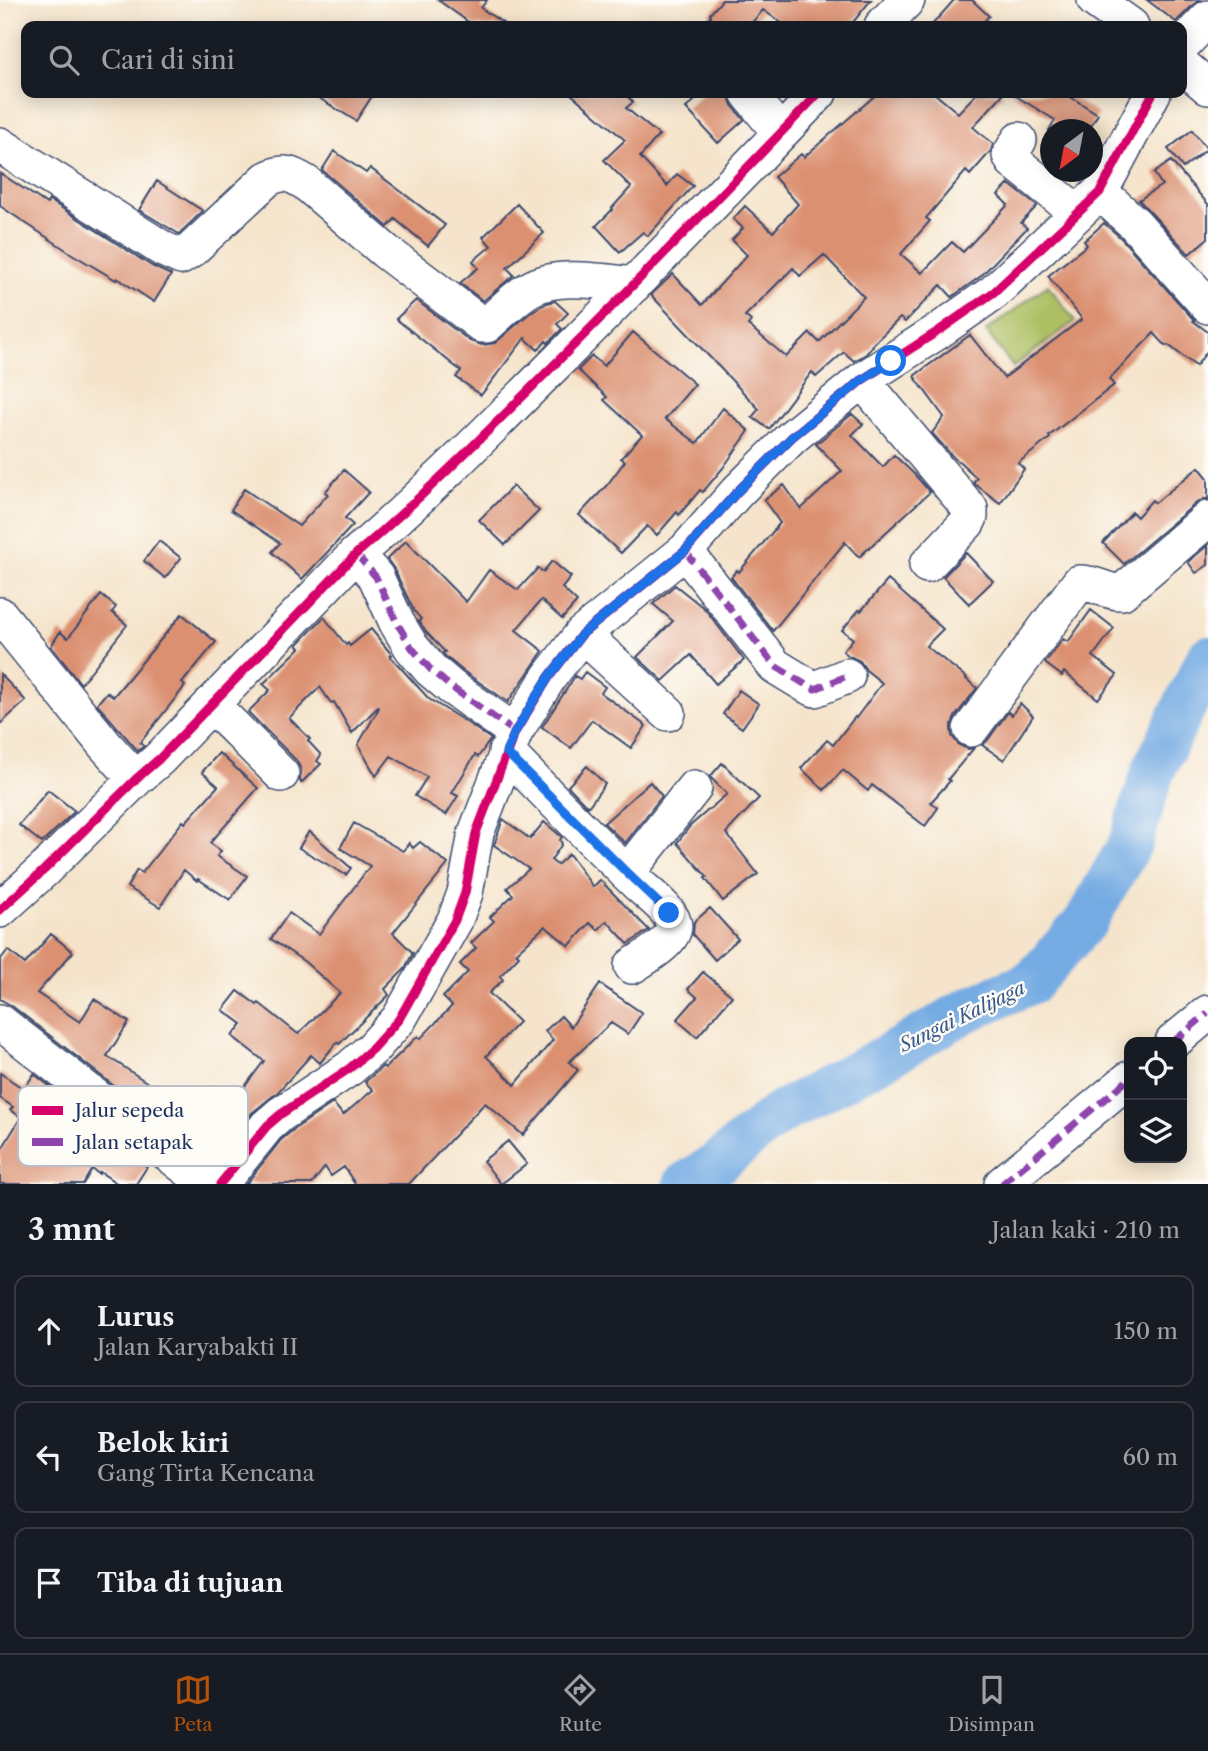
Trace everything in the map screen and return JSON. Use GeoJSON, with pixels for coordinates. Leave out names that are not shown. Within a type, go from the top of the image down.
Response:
{"type":"FeatureCollection","features":[{"type":"Feature","properties":{"kind":"street"},"geometry":{"type":"LineString","coordinates":[[887,21],[907,0]]}},
{"type":"Feature","properties":{"kind":"street"},"geometry":{"type":"LineString","coordinates":[[1095,0],[1124,21]]}},
{"type":"Feature","properties":{"kind":"street"},"geometry":{"type":"LineString","coordinates":[[1187,40],[1208,18]]}},
{"type":"Feature","properties":{"kind":"street"},"geometry":{"type":"LineString","coordinates":[[1187,69],[1208,87]]}},
{"type":"Feature","properties":{"kind":"street"},"geometry":{"type":"LineString","coordinates":[[752,98],[780,134]]}},
{"type":"Feature","properties":{"kind":"street"},"geometry":{"type":"LineString","coordinates":[[0,910],[159,759],[356,554],[462,457],[634,285],[814,98]]}},
{"type":"Feature","properties":{"kind":"street"},"geometry":{"type":"LineString","coordinates":[[248,1149],[281,1114],[350,1069],[399,1019],[454,920],[465,893],[476,833],[510,742],[549,677],[582,634],[685,551],[737,492],[792,437],[862,380],[994,292],[1089,203],[1150,98]]}},
{"type":"Feature","properties":{"kind":"street"},"geometry":{"type":"LineString","coordinates":[[1019,140],[1010,155],[1013,161],[1089,203],[1135,224],[1208,306]]}},
{"type":"Feature","properties":{"kind":"street"},"geometry":{"type":"LineString","coordinates":[[0,145],[181,257],[267,179],[277,173],[295,176],[385,251],[482,325],[487,325],[531,288],[548,282],[574,280],[634,285]]}},
{"type":"Feature","properties":{"kind":"street"},"geometry":{"type":"LineString","coordinates":[[862,380],[970,509],[967,523],[927,565]]}},
{"type":"Feature","properties":{"kind":"street"},"geometry":{"type":"LineString","coordinates":[[971,729],[1079,583],[1122,592],[1208,519]]}},
{"type":"Feature","properties":{"kind":"street"},"geometry":{"type":"LineString","coordinates":[[685,551],[775,666],[815,689],[847,676]]}},
{"type":"Feature","properties":{"kind":"street"},"geometry":{"type":"LineString","coordinates":[[356,554],[376,577],[397,623],[412,648],[431,670],[510,742],[627,873],[669,913],[674,922],[670,937],[632,966]]}},
{"type":"Feature","properties":{"kind":"street"},"geometry":{"type":"LineString","coordinates":[[0,615],[105,745],[136,779]]}},
{"type":"Feature","properties":{"kind":"street"},"geometry":{"type":"LineString","coordinates":[[582,634],[668,713]]}},
{"type":"Feature","properties":{"kind":"street"},"geometry":{"type":"LineString","coordinates":[[211,704],[281,774]]}},
{"type":"Feature","properties":{"kind":"street"},"geometry":{"type":"LineString","coordinates":[[627,873],[694,788]]}},
{"type":"Feature","properties":{"kind":"street"},"geometry":{"type":"LineString","coordinates":[[1179,1037],[1208,1013]]}},
{"type":"Feature","properties":{"kind":"street"},"geometry":{"type":"LineString","coordinates":[[0,1022],[83,1086]]}},
{"type":"Feature","properties":{"kind":"street"},"geometry":{"type":"LineString","coordinates":[[1002,1184],[1124,1083]]}},
{"type":"Feature","properties":{"kind":"street"},"geometry":{"type":"LineString","coordinates":[[186,1166],[207,1184]]}},
{"type":"Feature","properties":{"kind":"street"},"geometry":{"type":"LineString","coordinates":[[220,1184],[235,1166]]}},
{"type":"Feature","properties":{"kind":"green space"},"geometry":{"type":"Polygon","coordinates":[[[1048,285],[1075,321],[1013,367],[986,331],[1048,285]]]}},
{"type":"Feature","properties":{"kind":"building"},"geometry":{"type":"Polygon","coordinates":[[[438,0],[487,0],[481,8],[500,21],[467,21],[438,0]]]}},
{"type":"Feature","properties":{"kind":"building"},"geometry":{"type":"Polygon","coordinates":[[[722,0],[871,0],[854,21],[779,21],[763,10],[753,21],[706,21],[722,0]]]}},
{"type":"Feature","properties":{"kind":"building"},"geometry":{"type":"Polygon","coordinates":[[[954,0],[972,0],[989,16],[984,21],[935,21],[954,0]]]}},
{"type":"Feature","properties":{"kind":"building"},"geometry":{"type":"Polygon","coordinates":[[[1147,0],[1200,0],[1175,21],[1147,0]]]}},
{"type":"Feature","properties":{"kind":"building"},"geometry":{"type":"Polygon","coordinates":[[[319,98],[371,98],[356,121],[319,98]]]}},
{"type":"Feature","properties":{"kind":"building"},"geometry":{"type":"Polygon","coordinates":[[[576,98],[629,98],[633,102],[626,108],[659,135],[640,157],[667,186],[677,174],[693,186],[648,236],[643,232],[620,252],[596,226],[631,187],[604,160],[625,140],[576,98]]]}},
{"type":"Feature","properties":{"kind":"building"},"geometry":{"type":"Polygon","coordinates":[[[697,98],[730,98],[744,120],[718,143],[686,108],[697,98]]]}},
{"type":"Feature","properties":{"kind":"building"},"geometry":{"type":"Polygon","coordinates":[[[872,98],[940,98],[958,113],[972,98],[999,98],[973,127],[993,144],[991,151],[970,175],[966,171],[926,218],[930,221],[901,254],[922,273],[952,242],[963,252],[1008,205],[998,195],[1009,184],[1037,206],[1021,223],[1027,228],[981,276],[952,297],[941,285],[905,322],[900,318],[866,354],[854,361],[844,352],[816,377],[812,372],[769,429],[752,417],[759,409],[651,295],[673,274],[702,305],[747,255],[732,240],[743,228],[733,219],[745,206],[773,232],[798,204],[774,177],[801,154],[804,157],[872,98]],[[824,255],[800,276],[793,268],[745,316],[751,321],[748,325],[786,357],[810,333],[819,342],[864,297],[824,255]]]}},
{"type":"Feature","properties":{"kind":"building"},"geometry":{"type":"Polygon","coordinates":[[[1019,98],[1072,98],[1098,114],[1095,119],[1053,119],[1019,98]]]}},
{"type":"Feature","properties":{"kind":"building"},"geometry":{"type":"Polygon","coordinates":[[[1192,130],[1207,149],[1183,168],[1168,149],[1192,130]]]}},
{"type":"Feature","properties":{"kind":"building"},"geometry":{"type":"Polygon","coordinates":[[[334,151],[366,173],[370,168],[445,225],[428,246],[395,219],[388,227],[322,170],[334,151]]]}},
{"type":"Feature","properties":{"kind":"building"},"geometry":{"type":"Polygon","coordinates":[[[1171,161],[1208,204],[1208,238],[1189,254],[1139,200],[1162,185],[1154,173],[1171,161]]]}},
{"type":"Feature","properties":{"kind":"building"},"geometry":{"type":"Polygon","coordinates":[[[0,173],[47,204],[49,200],[152,266],[171,275],[154,302],[72,254],[0,206],[0,173]]]}},
{"type":"Feature","properties":{"kind":"building"},"geometry":{"type":"Polygon","coordinates":[[[157,181],[203,211],[179,234],[139,210],[157,181]]]}},
{"type":"Feature","properties":{"kind":"building"},"geometry":{"type":"Polygon","coordinates":[[[517,204],[544,233],[507,268],[514,275],[483,301],[460,283],[478,268],[473,261],[491,246],[483,237],[517,204]]]}},
{"type":"Feature","properties":{"kind":"building"},"geometry":{"type":"Polygon","coordinates":[[[1104,223],[1121,238],[1193,321],[1208,332],[1208,350],[1196,366],[1166,346],[1154,333],[1109,379],[1114,385],[1018,463],[1024,469],[1000,503],[973,482],[977,478],[954,458],[932,433],[944,417],[914,376],[970,335],[1004,378],[1082,319],[1048,276],[1087,245],[1084,241],[1104,223]]]}},
{"type":"Feature","properties":{"kind":"building"},"geometry":{"type":"Polygon","coordinates":[[[416,300],[470,341],[482,345],[495,343],[531,312],[547,303],[555,301],[568,313],[557,324],[562,329],[538,350],[525,338],[481,395],[456,377],[461,371],[396,319],[416,300]]]}},
{"type":"Feature","properties":{"kind":"building"},"geometry":{"type":"Polygon","coordinates":[[[633,332],[695,384],[665,419],[697,443],[723,408],[749,431],[703,492],[700,490],[679,515],[677,512],[657,535],[647,526],[621,553],[579,515],[607,485],[625,461],[621,458],[642,435],[604,400],[607,397],[578,370],[592,356],[604,366],[633,332]]]}},
{"type":"Feature","properties":{"kind":"building"},"geometry":{"type":"Polygon","coordinates":[[[852,414],[863,424],[852,435],[883,467],[894,455],[930,492],[859,557],[845,542],[773,631],[731,577],[737,570],[739,572],[780,523],[764,500],[784,485],[801,509],[842,471],[816,444],[852,414]]]}},
{"type":"Feature","properties":{"kind":"building"},"geometry":{"type":"Polygon","coordinates":[[[1199,467],[1208,478],[1208,499],[1195,504],[1124,564],[1103,543],[1132,512],[1137,517],[1152,500],[1155,503],[1199,467]]]}},
{"type":"Feature","properties":{"kind":"building"},"geometry":{"type":"Polygon","coordinates":[[[344,470],[369,492],[345,518],[353,525],[302,579],[272,552],[280,543],[231,510],[244,489],[299,526],[328,494],[325,492],[344,470]]]}},
{"type":"Feature","properties":{"kind":"building"},"geometry":{"type":"Polygon","coordinates":[[[513,486],[539,511],[505,545],[479,520],[513,486]]]}},
{"type":"Feature","properties":{"kind":"building"},"geometry":{"type":"Polygon","coordinates":[[[159,541],[181,558],[165,578],[144,561],[159,541]]]}},
{"type":"Feature","properties":{"kind":"building"},"geometry":{"type":"Polygon","coordinates":[[[406,541],[466,602],[489,570],[518,590],[538,568],[543,572],[552,561],[571,577],[562,588],[577,602],[562,619],[541,600],[516,630],[543,651],[508,702],[445,656],[445,652],[419,621],[421,619],[414,611],[387,559],[406,541]]]}},
{"type":"Feature","properties":{"kind":"building"},"geometry":{"type":"Polygon","coordinates":[[[1208,545],[1208,565],[1196,573],[1188,562],[1208,545]]]}},
{"type":"Feature","properties":{"kind":"building"},"geometry":{"type":"Polygon","coordinates":[[[966,553],[993,581],[969,604],[943,577],[966,553]]]}},
{"type":"Feature","properties":{"kind":"building"},"geometry":{"type":"Polygon","coordinates":[[[888,580],[943,629],[926,646],[977,688],[955,717],[951,727],[952,736],[959,745],[968,749],[974,748],[931,802],[938,808],[925,826],[872,785],[868,791],[843,770],[824,790],[801,768],[827,740],[833,745],[882,683],[866,670],[860,661],[843,651],[853,639],[842,630],[888,580]]]}},
{"type":"Feature","properties":{"kind":"building"},"geometry":{"type":"Polygon","coordinates":[[[675,585],[705,609],[744,660],[716,684],[691,655],[663,681],[637,657],[673,621],[653,604],[675,585]]]}},
{"type":"Feature","properties":{"kind":"building"},"geometry":{"type":"Polygon","coordinates":[[[101,595],[116,607],[112,612],[127,625],[81,684],[51,646],[60,632],[68,638],[101,595]]]}},
{"type":"Feature","properties":{"kind":"building"},"geometry":{"type":"Polygon","coordinates":[[[1091,610],[1114,628],[1093,656],[1117,675],[1098,699],[1064,672],[1062,676],[1045,663],[1063,639],[1068,642],[1091,610]]]}},
{"type":"Feature","properties":{"kind":"building"},"geometry":{"type":"Polygon","coordinates":[[[182,614],[216,642],[182,683],[185,686],[140,743],[144,746],[138,751],[97,704],[107,692],[113,697],[182,614]]]}},
{"type":"Feature","properties":{"kind":"building"},"geometry":{"type":"Polygon","coordinates":[[[324,617],[346,645],[348,643],[350,646],[371,629],[392,655],[390,656],[429,699],[491,739],[478,757],[475,755],[452,793],[458,796],[446,815],[415,796],[427,777],[391,756],[376,776],[358,745],[378,707],[352,733],[334,702],[331,703],[320,687],[289,718],[310,739],[308,741],[321,755],[317,761],[321,764],[301,783],[301,769],[296,760],[248,712],[270,690],[263,684],[300,648],[297,645],[324,617]]]}},
{"type":"Feature","properties":{"kind":"building"},"geometry":{"type":"Polygon","coordinates":[[[585,672],[605,687],[601,693],[646,726],[631,748],[592,720],[571,748],[542,727],[575,676],[580,679],[585,672]]]}},
{"type":"Feature","properties":{"kind":"building"},"geometry":{"type":"Polygon","coordinates":[[[0,674],[26,701],[0,724],[0,674]]]}},
{"type":"Feature","properties":{"kind":"building"},"geometry":{"type":"Polygon","coordinates":[[[739,690],[759,704],[742,728],[723,714],[739,690]]]}},
{"type":"Feature","properties":{"kind":"building"},"geometry":{"type":"Polygon","coordinates":[[[1020,703],[1033,716],[1004,760],[982,745],[1008,712],[1012,715],[1020,703]]]}},
{"type":"Feature","properties":{"kind":"building"},"geometry":{"type":"Polygon","coordinates":[[[219,753],[258,788],[210,843],[221,851],[217,856],[247,876],[230,900],[198,879],[197,881],[184,870],[160,907],[127,887],[137,870],[142,873],[183,821],[185,823],[218,786],[202,772],[219,753]]]}},
{"type":"Feature","properties":{"kind":"building"},"geometry":{"type":"Polygon","coordinates":[[[722,763],[759,798],[726,833],[758,874],[723,901],[705,878],[707,877],[677,843],[690,826],[727,794],[710,777],[722,763]]]}},
{"type":"Feature","properties":{"kind":"building"},"geometry":{"type":"Polygon","coordinates":[[[587,766],[605,784],[588,807],[568,786],[587,766]]]}},
{"type":"Feature","properties":{"kind":"building"},"geometry":{"type":"Polygon","coordinates":[[[650,782],[662,796],[625,843],[604,823],[650,782]]]}},
{"type":"Feature","properties":{"kind":"building"},"geometry":{"type":"Polygon","coordinates":[[[48,790],[75,811],[42,843],[19,825],[48,790]]]}},
{"type":"Feature","properties":{"kind":"building"},"geometry":{"type":"Polygon","coordinates":[[[503,819],[530,839],[544,822],[562,837],[562,844],[551,860],[557,865],[569,854],[593,887],[600,880],[649,930],[628,944],[607,921],[598,930],[590,923],[569,946],[545,926],[516,953],[519,956],[500,976],[503,980],[489,993],[519,1022],[486,1056],[515,1085],[553,1040],[545,1031],[561,1016],[571,1027],[600,984],[642,1013],[628,1034],[611,1023],[569,1062],[578,1070],[523,1135],[485,1103],[409,1184],[355,1184],[344,1167],[331,1176],[325,1167],[312,1184],[246,1184],[281,1140],[293,1130],[333,1103],[343,1115],[373,1090],[365,1082],[383,1066],[385,1068],[418,1036],[420,1039],[452,1006],[443,997],[468,972],[460,964],[476,948],[471,943],[494,921],[490,917],[513,895],[507,888],[529,869],[494,845],[503,819]]]}},
{"type":"Feature","properties":{"kind":"building"},"geometry":{"type":"Polygon","coordinates":[[[354,823],[403,851],[409,843],[413,848],[420,842],[448,864],[393,933],[413,953],[404,970],[385,989],[389,995],[339,1044],[337,1042],[320,1063],[311,1055],[278,1092],[248,1118],[248,1086],[245,1086],[264,1061],[232,1036],[242,1024],[223,1010],[238,991],[257,1005],[259,1003],[298,1034],[340,993],[305,962],[271,939],[289,913],[319,934],[370,866],[340,848],[354,823]]]}},
{"type":"Feature","properties":{"kind":"building"},"geometry":{"type":"Polygon","coordinates":[[[309,831],[351,868],[346,875],[299,848],[309,831]]]}},
{"type":"Feature","properties":{"kind":"building"},"geometry":{"type":"Polygon","coordinates":[[[710,908],[738,939],[715,960],[693,935],[694,922],[710,908]]]}},
{"type":"Feature","properties":{"kind":"building"},"geometry":{"type":"Polygon","coordinates":[[[51,934],[73,952],[37,993],[80,1022],[94,999],[129,1022],[107,1056],[153,1086],[114,1086],[0,999],[0,960],[8,950],[25,964],[51,934]]]}},
{"type":"Feature","properties":{"kind":"building"},"geometry":{"type":"Polygon","coordinates":[[[703,972],[732,996],[697,1037],[677,1020],[697,997],[688,989],[703,972]]]}},
{"type":"Feature","properties":{"kind":"building"},"geometry":{"type":"Polygon","coordinates":[[[0,1073],[20,1086],[18,1115],[10,1110],[13,1107],[0,1098],[0,1073]]]}},
{"type":"Feature","properties":{"kind":"building"},"geometry":{"type":"Polygon","coordinates":[[[34,1074],[49,1086],[26,1086],[34,1074]]]}},
{"type":"Feature","properties":{"kind":"building"},"geometry":{"type":"Polygon","coordinates":[[[18,1122],[18,1166],[147,1167],[136,1184],[118,1184],[92,1169],[83,1184],[0,1184],[0,1152],[18,1122]]]}},
{"type":"Feature","properties":{"kind":"building"},"geometry":{"type":"Polygon","coordinates":[[[508,1141],[527,1164],[501,1184],[483,1161],[508,1141]]]}},
{"type":"Feature","properties":{"kind":"waterway","name":"Sungai Kalijaga"},"geometry":{"type":"LineString","coordinates":[[685,1184],[714,1166],[778,1114],[965,1011],[1032,982],[1086,921],[1131,842],[1153,771],[1208,658]]}},
{"type":"Feature","properties":{"kind":"marked path"},"geometry":{"type":"LineString","coordinates":[[685,551],[775,666],[815,689],[847,676]]}},
{"type":"Feature","properties":{"kind":"marked path"},"geometry":{"type":"LineString","coordinates":[[356,554],[376,577],[397,623],[412,648],[431,670],[515,732]]}},
{"type":"Feature","properties":{"kind":"marked path"},"geometry":{"type":"LineString","coordinates":[[1179,1037],[1208,1013]]}},
{"type":"Feature","properties":{"kind":"marked path"},"geometry":{"type":"LineString","coordinates":[[1002,1184],[1124,1083]]}},
{"type":"Feature","properties":{"kind":"cycle path"},"geometry":{"type":"LineString","coordinates":[[0,910],[159,759],[356,554],[504,415],[814,98]]}},
{"type":"Feature","properties":{"kind":"cycle path"},"geometry":{"type":"LineString","coordinates":[[248,1149],[267,1126],[350,1068],[373,1048],[399,1019],[455,920],[465,893],[476,833],[515,732],[549,677],[582,634],[685,551],[737,492],[792,437],[862,380],[994,292],[1078,213],[1100,192],[1150,98]]}},
{"type":"Feature","properties":{"kind":"cycle path"},"geometry":{"type":"LineString","coordinates":[[220,1184],[235,1166]]}},
{"type":"Feature","properties":{"kind":"route"},"geometry":{"type":"LineString","coordinates":[[669,913],[506,752],[515,732],[549,677],[582,634],[685,551],[737,492],[792,437],[862,380],[891,361]]}}]}
